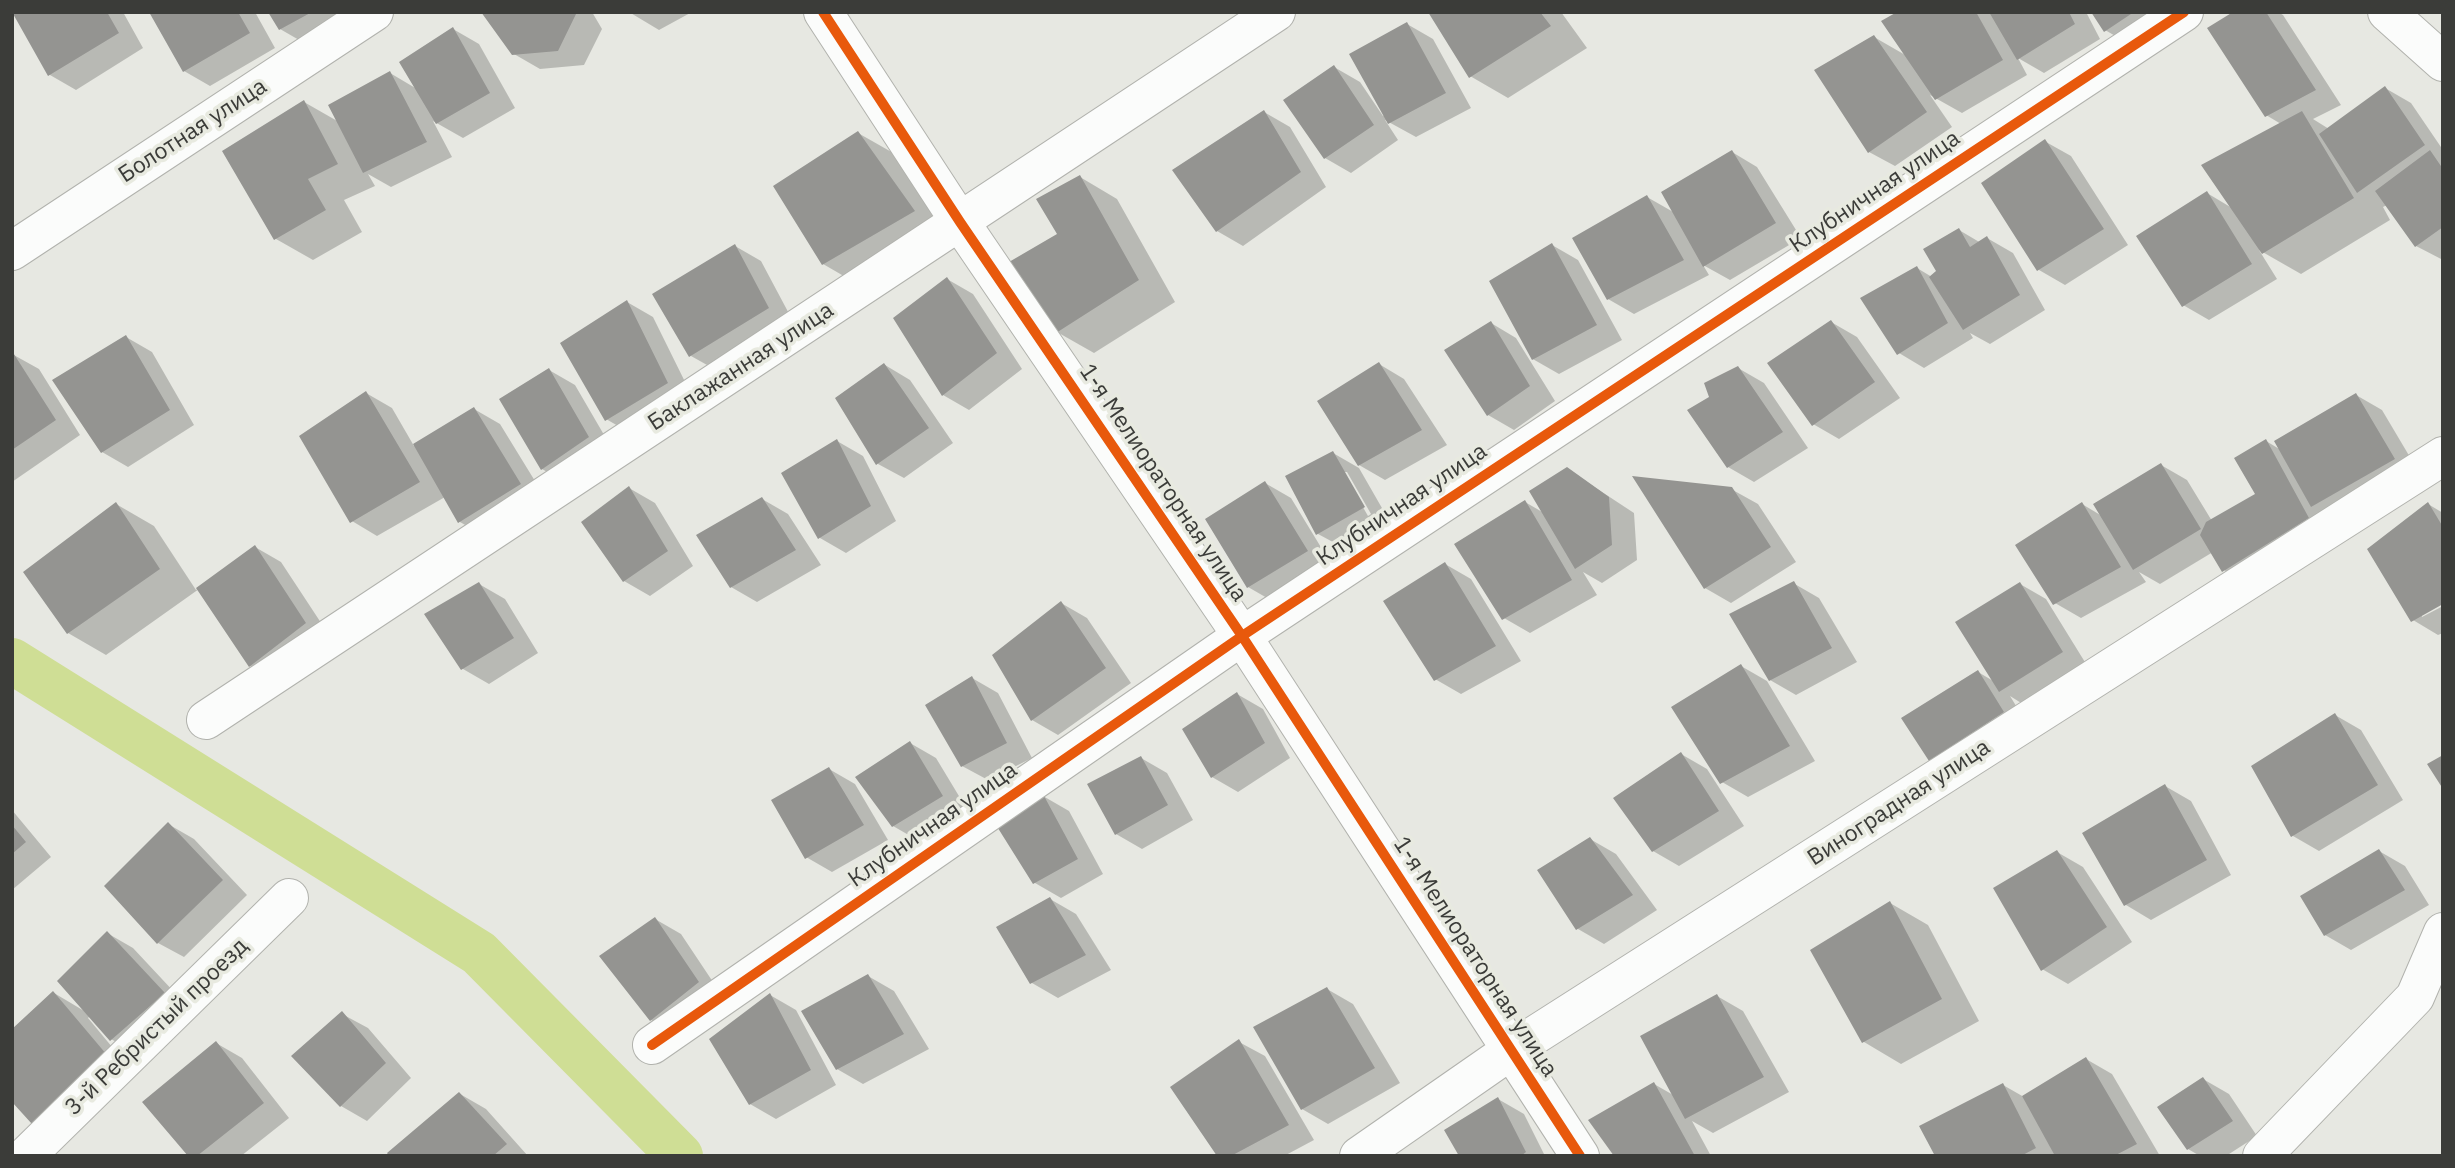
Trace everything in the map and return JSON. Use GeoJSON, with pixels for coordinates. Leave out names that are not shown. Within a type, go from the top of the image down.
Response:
{"type":"FeatureCollection","features":[{"type":"Feature","properties":{"kind":"street","name":"Болотная улица"},"geometry":{"type":"LineString","coordinates":[[12,251],[374,12]]}},
{"type":"Feature","properties":{"kind":"street","name":"1-я Мелиораторная улица"},"geometry":{"type":"LineString","coordinates":[[823,12],[960,222],[1242,636],[1580,1156]]}},
{"type":"Feature","properties":{"kind":"street","name":"Баклажанная улица"},"geometry":{"type":"LineString","coordinates":[[206,720],[1276,12]]}},
{"type":"Feature","properties":{"kind":"street","name":"Клубничная улица"},"geometry":{"type":"LineString","coordinates":[[652,1045],[1242,636],[2184,12]]}},
{"type":"Feature","properties":{"kind":"street"},"geometry":{"type":"LineString","coordinates":[[2387,12],[2443,62]]}},
{"type":"Feature","properties":{"kind":"street","name":"Виноградная улица"},"geometry":{"type":"LineString","coordinates":[[1359,1156],[1510,1051],[2443,456]]}},
{"type":"Feature","properties":{"kind":"street","name":"3-й Ребристый проезд"},"geometry":{"type":"LineString","coordinates":[[26,1156],[289,898]]}},
{"type":"Feature","properties":{"kind":"street"},"geometry":{"type":"LineString","coordinates":[[2262,1156],[2415,997],[2443,932]]}},
{"type":"Feature","properties":{"kind":"building"},"geometry":{"type":"Polygon","coordinates":[[[12,12],[107,12],[119,33],[48,76],[12,12]]]}},
{"type":"Feature","properties":{"kind":"building"},"geometry":{"type":"Polygon","coordinates":[[[149,12],[238,12],[250,33],[183,72],[149,12]]]}},
{"type":"Feature","properties":{"kind":"building"},"geometry":{"type":"Polygon","coordinates":[[[268,12],[312,12],[279,30],[268,12]]]}},
{"type":"Feature","properties":{"kind":"building"},"geometry":{"type":"Polygon","coordinates":[[[481,12],[577,12],[558,51],[512,55],[481,12]]]}},
{"type":"Feature","properties":{"kind":"building"},"geometry":{"type":"Polygon","coordinates":[[[1428,12],[1540,12],[1551,26],[1469,78],[1428,12]]]}},
{"type":"Feature","properties":{"kind":"building"},"geometry":{"type":"Polygon","coordinates":[[[1897,12],[1976,12],[2003,60],[1935,100],[1881,21],[1897,12]]]}},
{"type":"Feature","properties":{"kind":"building"},"geometry":{"type":"Polygon","coordinates":[[[1989,12],[2069,12],[2075,24],[2017,60],[1989,12]]]}},
{"type":"Feature","properties":{"kind":"building"},"geometry":{"type":"Polygon","coordinates":[[[2091,12],[2134,12],[2104,32],[2091,12]]]}},
{"type":"Feature","properties":{"kind":"building"},"geometry":{"type":"Polygon","coordinates":[[[2233,12],[2266,12],[2316,90],[2265,117],[2207,28],[2233,12]]]}},
{"type":"Feature","properties":{"kind":"building"},"geometry":{"type":"Polygon","coordinates":[[[1407,22],[1446,93],[1388,124],[1349,54],[1407,22]]]}},
{"type":"Feature","properties":{"kind":"building"},"geometry":{"type":"Polygon","coordinates":[[[453,27],[490,93],[436,124],[399,62],[453,27]]]}},
{"type":"Feature","properties":{"kind":"building"},"geometry":{"type":"Polygon","coordinates":[[[1874,35],[1927,112],[1868,153],[1814,70],[1874,35]]]}},
{"type":"Feature","properties":{"kind":"building"},"geometry":{"type":"Polygon","coordinates":[[[1334,65],[1374,125],[1324,159],[1283,100],[1334,65]]]}},
{"type":"Feature","properties":{"kind":"building"},"geometry":{"type":"Polygon","coordinates":[[[390,71],[427,142],[363,173],[328,105],[390,71]]]}},
{"type":"Feature","properties":{"kind":"building"},"geometry":{"type":"Polygon","coordinates":[[[2385,86],[2425,145],[2357,193],[2319,134],[2385,86]]]}},
{"type":"Feature","properties":{"kind":"building"},"geometry":{"type":"Polygon","coordinates":[[[304,100],[338,164],[308,179],[326,210],[274,240],[222,151],[304,100]]]}},
{"type":"Feature","properties":{"kind":"building"},"geometry":{"type":"Polygon","coordinates":[[[1264,110],[1301,172],[1216,232],[1172,170],[1264,110]]]}},
{"type":"Feature","properties":{"kind":"building"},"geometry":{"type":"Polygon","coordinates":[[[2302,111],[2354,198],[2262,254],[2201,165],[2302,111]]]}},
{"type":"Feature","properties":{"kind":"building"},"geometry":{"type":"Polygon","coordinates":[[[858,131],[915,211],[822,265],[773,186],[858,131]]]}},
{"type":"Feature","properties":{"kind":"building"},"geometry":{"type":"Polygon","coordinates":[[[2045,139],[2104,229],[2037,271],[1981,183],[2045,139]]]}},
{"type":"Feature","properties":{"kind":"building"},"geometry":{"type":"Polygon","coordinates":[[[1732,150],[1776,223],[1703,267],[1661,192],[1732,150]]]}},
{"type":"Feature","properties":{"kind":"building"},"geometry":{"type":"Polygon","coordinates":[[[2430,150],[2443,169],[2443,227],[2415,247],[2375,191],[2430,150]]]}},
{"type":"Feature","properties":{"kind":"building"},"geometry":{"type":"Polygon","coordinates":[[[1080,175],[1139,280],[1056,333],[1009,262],[1057,234],[1036,199],[1080,175]]]}},
{"type":"Feature","properties":{"kind":"building"},"geometry":{"type":"Polygon","coordinates":[[[2207,191],[2252,264],[2182,307],[2136,236],[2207,191]]]}},
{"type":"Feature","properties":{"kind":"building"},"geometry":{"type":"Polygon","coordinates":[[[1647,195],[1684,260],[1607,300],[1572,238],[1647,195]]]}},
{"type":"Feature","properties":{"kind":"building"},"geometry":{"type":"Polygon","coordinates":[[[1959,228],[1970,247],[1987,236],[2020,295],[1963,330],[1929,277],[1936,271],[1923,249],[1959,228]]]}},
{"type":"Feature","properties":{"kind":"building"},"geometry":{"type":"Polygon","coordinates":[[[1552,243],[1597,325],[1532,360],[1489,281],[1552,243]]]}},
{"type":"Feature","properties":{"kind":"building"},"geometry":{"type":"Polygon","coordinates":[[[735,244],[769,308],[689,357],[652,294],[735,244]]]}},
{"type":"Feature","properties":{"kind":"building"},"geometry":{"type":"Polygon","coordinates":[[[1917,266],[1948,323],[1897,355],[1860,298],[1917,266]]]}},
{"type":"Feature","properties":{"kind":"building"},"geometry":{"type":"Polygon","coordinates":[[[947,277],[997,353],[942,396],[893,318],[947,277]]]}},
{"type":"Feature","properties":{"kind":"building"},"geometry":{"type":"Polygon","coordinates":[[[627,300],[668,383],[605,421],[560,343],[627,300]]]}},
{"type":"Feature","properties":{"kind":"building"},"geometry":{"type":"Polygon","coordinates":[[[1831,320],[1875,382],[1812,426],[1767,363],[1831,320]]]}},
{"type":"Feature","properties":{"kind":"building"},"geometry":{"type":"Polygon","coordinates":[[[1491,321],[1530,386],[1487,416],[1444,350],[1491,321]]]}},
{"type":"Feature","properties":{"kind":"building"},"geometry":{"type":"Polygon","coordinates":[[[126,335],[170,410],[101,453],[52,380],[126,335]]]}},
{"type":"Feature","properties":{"kind":"building"},"geometry":{"type":"Polygon","coordinates":[[[12,351],[56,420],[12,450],[12,351]]]}},
{"type":"Feature","properties":{"kind":"building"},"geometry":{"type":"Polygon","coordinates":[[[1379,362],[1422,430],[1358,466],[1317,401],[1379,362]]]}},
{"type":"Feature","properties":{"kind":"building"},"geometry":{"type":"Polygon","coordinates":[[[884,363],[929,428],[876,465],[835,398],[884,363]]]}},
{"type":"Feature","properties":{"kind":"building"},"geometry":{"type":"Polygon","coordinates":[[[1738,366],[1783,432],[1727,468],[1687,410],[1709,397],[1704,383],[1738,366]]]}},
{"type":"Feature","properties":{"kind":"building"},"geometry":{"type":"Polygon","coordinates":[[[549,368],[589,437],[541,470],[499,399],[549,368]]]}},
{"type":"Feature","properties":{"kind":"building"},"geometry":{"type":"Polygon","coordinates":[[[366,391],[420,482],[350,523],[299,436],[366,391]]]}},
{"type":"Feature","properties":{"kind":"building"},"geometry":{"type":"Polygon","coordinates":[[[2356,393],[2395,459],[2311,507],[2274,441],[2356,393]]]}},
{"type":"Feature","properties":{"kind":"building"},"geometry":{"type":"Polygon","coordinates":[[[474,407],[521,484],[458,523],[413,444],[474,407]]]}},
{"type":"Feature","properties":{"kind":"building"},"geometry":{"type":"Polygon","coordinates":[[[837,439],[871,506],[818,539],[781,473],[837,439]]]}},
{"type":"Feature","properties":{"kind":"building"},"geometry":{"type":"Polygon","coordinates":[[[2266,439],[2309,518],[2222,572],[2200,535],[2206,522],[2255,494],[2234,458],[2266,439]]]}},
{"type":"Feature","properties":{"kind":"building"},"geometry":{"type":"Polygon","coordinates":[[[1333,451],[1365,507],[1316,535],[1285,476],[1333,451]]]}},
{"type":"Feature","properties":{"kind":"building"},"geometry":{"type":"Polygon","coordinates":[[[2161,463],[2201,529],[2133,570],[2093,504],[2161,463]]]}},
{"type":"Feature","properties":{"kind":"building"},"geometry":{"type":"Polygon","coordinates":[[[1567,467],[1609,497],[1612,545],[1575,569],[1529,491],[1567,467]]]}},
{"type":"Feature","properties":{"kind":"building"},"geometry":{"type":"Polygon","coordinates":[[[1632,476],[1732,487],[1771,547],[1704,589],[1632,476]]]}},
{"type":"Feature","properties":{"kind":"building"},"geometry":{"type":"Polygon","coordinates":[[[1265,481],[1308,551],[1247,588],[1205,519],[1265,481]]]}},
{"type":"Feature","properties":{"kind":"building"},"geometry":{"type":"Polygon","coordinates":[[[629,486],[668,551],[623,582],[581,522],[629,486]]]}},
{"type":"Feature","properties":{"kind":"building"},"geometry":{"type":"Polygon","coordinates":[[[762,497],[796,550],[730,588],[696,535],[762,497]]]}},
{"type":"Feature","properties":{"kind":"building"},"geometry":{"type":"Polygon","coordinates":[[[1525,500],[1572,580],[1502,620],[1454,544],[1525,500]]]}},
{"type":"Feature","properties":{"kind":"building"},"geometry":{"type":"Polygon","coordinates":[[[116,502],[160,569],[67,634],[23,572],[116,502]]]}},
{"type":"Feature","properties":{"kind":"building"},"geometry":{"type":"Polygon","coordinates":[[[2082,502],[2121,567],[2053,605],[2015,545],[2082,502]]]}},
{"type":"Feature","properties":{"kind":"building"},"geometry":{"type":"Polygon","coordinates":[[[2428,502],[2443,527],[2443,604],[2411,622],[2367,549],[2428,502]]]}},
{"type":"Feature","properties":{"kind":"building"},"geometry":{"type":"Polygon","coordinates":[[[255,545],[306,623],[249,667],[196,588],[255,545]]]}},
{"type":"Feature","properties":{"kind":"building"},"geometry":{"type":"Polygon","coordinates":[[[1445,562],[1496,646],[1434,681],[1383,601],[1445,562]]]}},
{"type":"Feature","properties":{"kind":"building"},"geometry":{"type":"Polygon","coordinates":[[[1794,581],[1832,648],[1769,681],[1729,614],[1794,581]]]}},
{"type":"Feature","properties":{"kind":"building"},"geometry":{"type":"Polygon","coordinates":[[[479,582],[514,638],[461,670],[424,614],[479,582]]]}},
{"type":"Feature","properties":{"kind":"building"},"geometry":{"type":"Polygon","coordinates":[[[2020,582],[2063,652],[1999,692],[1955,622],[2020,582]]]}},
{"type":"Feature","properties":{"kind":"building"},"geometry":{"type":"Polygon","coordinates":[[[1061,601],[1106,668],[1031,721],[992,655],[1061,601]]]}},
{"type":"Feature","properties":{"kind":"building"},"geometry":{"type":"Polygon","coordinates":[[[1741,664],[1790,746],[1720,784],[1671,707],[1741,664]]]}},
{"type":"Feature","properties":{"kind":"building"},"geometry":{"type":"Polygon","coordinates":[[[1978,670],[2004,712],[1929,761],[1901,718],[1978,670]]]}},
{"type":"Feature","properties":{"kind":"building"},"geometry":{"type":"Polygon","coordinates":[[[972,676],[1007,743],[961,767],[925,705],[972,676]]]}},
{"type":"Feature","properties":{"kind":"building"},"geometry":{"type":"Polygon","coordinates":[[[1237,692],[1265,743],[1211,778],[1182,729],[1237,692]]]}},
{"type":"Feature","properties":{"kind":"building"},"geometry":{"type":"Polygon","coordinates":[[[2335,713],[2378,785],[2291,837],[2251,766],[2335,713]]]}},
{"type":"Feature","properties":{"kind":"building"},"geometry":{"type":"Polygon","coordinates":[[[910,741],[943,796],[892,827],[855,777],[910,741]]]}},
{"type":"Feature","properties":{"kind":"building"},"geometry":{"type":"Polygon","coordinates":[[[1681,752],[1719,811],[1652,852],[1613,798],[1681,752]]]}},
{"type":"Feature","properties":{"kind":"building"},"geometry":{"type":"Polygon","coordinates":[[[2443,755],[2443,789],[2427,764],[2443,755]]]}},
{"type":"Feature","properties":{"kind":"building"},"geometry":{"type":"Polygon","coordinates":[[[1141,756],[1168,805],[1115,835],[1087,784],[1141,756]]]}},
{"type":"Feature","properties":{"kind":"building"},"geometry":{"type":"Polygon","coordinates":[[[829,767],[864,825],[805,859],[771,800],[829,767]]]}},
{"type":"Feature","properties":{"kind":"building"},"geometry":{"type":"Polygon","coordinates":[[[2165,784],[2207,860],[2124,906],[2082,833],[2165,784]]]}},
{"type":"Feature","properties":{"kind":"building"},"geometry":{"type":"Polygon","coordinates":[[[1043,794],[1078,859],[1033,884],[996,825],[1043,794]]]}},
{"type":"Feature","properties":{"kind":"building"},"geometry":{"type":"Polygon","coordinates":[[[168,822],[223,880],[157,944],[104,886],[168,822]]]}},
{"type":"Feature","properties":{"kind":"building"},"geometry":{"type":"Polygon","coordinates":[[[12,825],[26,842],[12,854],[12,825]]]}},
{"type":"Feature","properties":{"kind":"building"},"geometry":{"type":"Polygon","coordinates":[[[1590,837],[1633,895],[1576,930],[1537,870],[1590,837]]]}},
{"type":"Feature","properties":{"kind":"building"},"geometry":{"type":"Polygon","coordinates":[[[2379,849],[2405,890],[2324,936],[2300,896],[2379,849]]]}},
{"type":"Feature","properties":{"kind":"building"},"geometry":{"type":"Polygon","coordinates":[[[2057,850],[2107,927],[2041,971],[1993,888],[2057,850]]]}},
{"type":"Feature","properties":{"kind":"building"},"geometry":{"type":"Polygon","coordinates":[[[1050,897],[1086,955],[1030,984],[996,927],[1050,897]]]}},
{"type":"Feature","properties":{"kind":"building"},"geometry":{"type":"Polygon","coordinates":[[[1890,901],[1942,999],[1862,1043],[1810,950],[1890,901]]]}},
{"type":"Feature","properties":{"kind":"building"},"geometry":{"type":"Polygon","coordinates":[[[655,917],[699,982],[650,1021],[599,956],[655,917]]]}},
{"type":"Feature","properties":{"kind":"building"},"geometry":{"type":"Polygon","coordinates":[[[107,931],[165,993],[110,1041],[57,981],[107,931]]]}},
{"type":"Feature","properties":{"kind":"building"},"geometry":{"type":"Polygon","coordinates":[[[868,974],[904,1034],[836,1070],[801,1011],[868,974]]]}},
{"type":"Feature","properties":{"kind":"building"},"geometry":{"type":"Polygon","coordinates":[[[1327,987],[1375,1068],[1301,1110],[1253,1027],[1327,987]]]}},
{"type":"Feature","properties":{"kind":"building"},"geometry":{"type":"Polygon","coordinates":[[[53,991],[107,1055],[32,1124],[12,1102],[12,1029],[53,991]]]}},
{"type":"Feature","properties":{"kind":"building"},"geometry":{"type":"Polygon","coordinates":[[[770,993],[811,1070],[749,1105],[709,1039],[770,993]]]}},
{"type":"Feature","properties":{"kind":"building"},"geometry":{"type":"Polygon","coordinates":[[[1717,994],[1764,1077],[1685,1119],[1640,1036],[1717,994]]]}},
{"type":"Feature","properties":{"kind":"building"},"geometry":{"type":"Polygon","coordinates":[[[342,1011],[386,1063],[340,1107],[291,1056],[342,1011]]]}},
{"type":"Feature","properties":{"kind":"building"},"geometry":{"type":"Polygon","coordinates":[[[1239,1039],[1289,1125],[1231,1156],[1217,1156],[1170,1087],[1239,1039]]]}},
{"type":"Feature","properties":{"kind":"building"},"geometry":{"type":"Polygon","coordinates":[[[216,1041],[264,1103],[197,1156],[188,1156],[142,1102],[216,1041]]]}},
{"type":"Feature","properties":{"kind":"building"},"geometry":{"type":"Polygon","coordinates":[[[2086,1057],[2137,1144],[2114,1156],[2055,1156],[2022,1096],[2086,1057]]]}},
{"type":"Feature","properties":{"kind":"building"},"geometry":{"type":"Polygon","coordinates":[[[2203,1077],[2233,1121],[2187,1150],[2157,1107],[2203,1077]]]}},
{"type":"Feature","properties":{"kind":"building"},"geometry":{"type":"Polygon","coordinates":[[[1654,1082],[1695,1156],[1614,1156],[1588,1120],[1654,1082]]]}},
{"type":"Feature","properties":{"kind":"building"},"geometry":{"type":"Polygon","coordinates":[[[2003,1083],[2036,1148],[2021,1156],[1935,1156],[1919,1126],[2003,1083]]]}},
{"type":"Feature","properties":{"kind":"building"},"geometry":{"type":"Polygon","coordinates":[[[459,1092],[507,1144],[493,1156],[389,1156],[387,1153],[459,1092]]]}},
{"type":"Feature","properties":{"kind":"building"},"geometry":{"type":"Polygon","coordinates":[[[1498,1097],[1526,1152],[1521,1156],[1459,1156],[1444,1130],[1498,1097]]]}},
{"type":"Feature","properties":{"kind":"waterway"},"geometry":{"type":"LineString","coordinates":[[12,661],[479,953],[680,1156]]}},
{"type":"Feature","properties":{"kind":"cycle path"},"geometry":{"type":"LineString","coordinates":[[823,12],[960,222],[1242,636],[1580,1156]]}},
{"type":"Feature","properties":{"kind":"cycle path"},"geometry":{"type":"LineString","coordinates":[[652,1045],[1242,636],[2184,12]]}}]}
